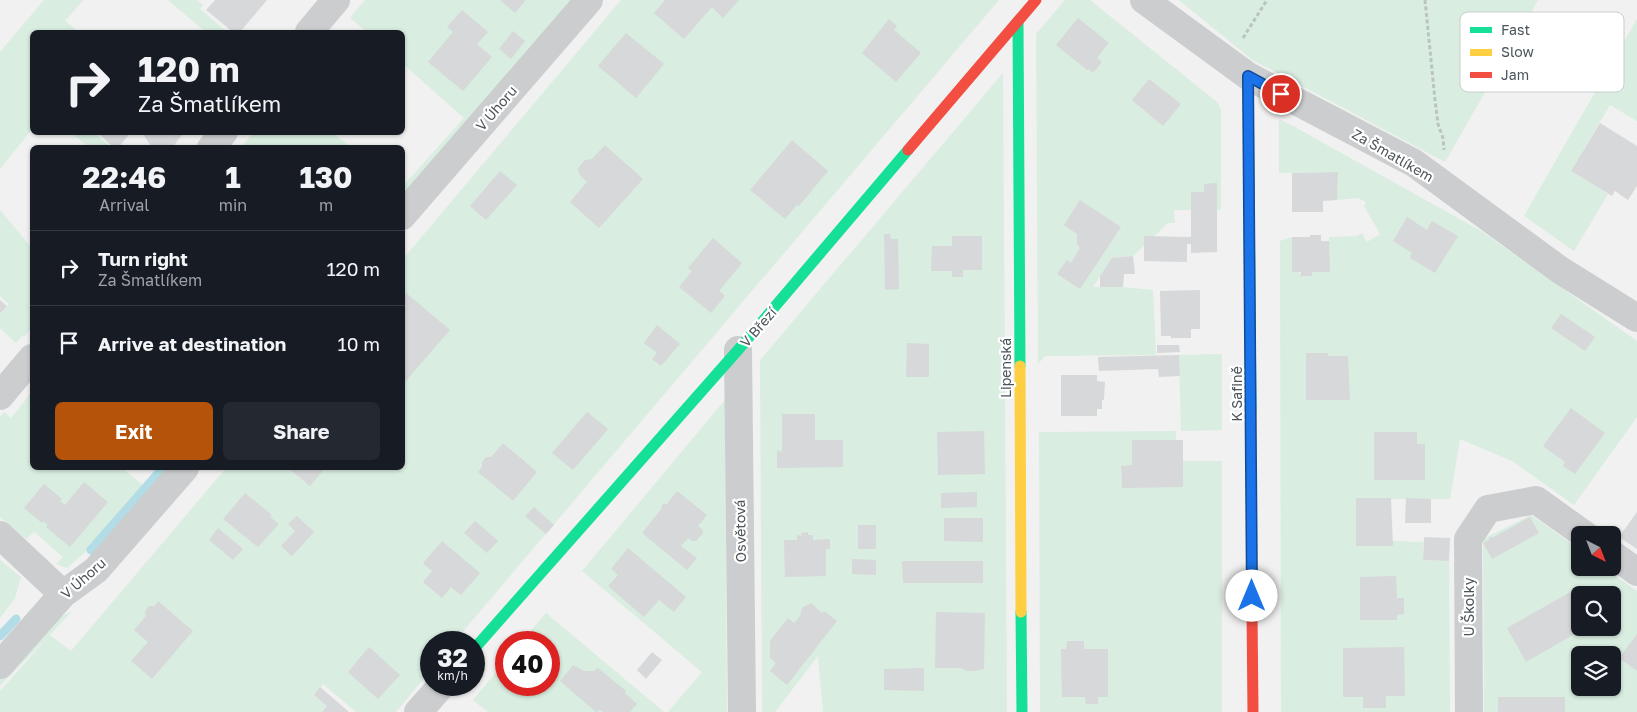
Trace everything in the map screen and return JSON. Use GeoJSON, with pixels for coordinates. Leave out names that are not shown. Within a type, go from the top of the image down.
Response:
{"type":"FeatureCollection","features":[{"type":"Feature","properties":{"kind":"street"},"geometry":{"type":"LineString","coordinates":[[311,30],[336,0]]}},
{"type":"Feature","properties":{"kind":"street","name":"V Úhoru"},"geometry":{"type":"LineString","coordinates":[[405,213],[589,0]]}},
{"type":"Feature","properties":{"kind":"street","name":"V Březí"},"geometry":{"type":"LineString","coordinates":[[485,637],[738,350],[1036,0]]}},
{"type":"Feature","properties":{"kind":"street","name":"Za Šmatlíkem"},"geometry":{"type":"LineString","coordinates":[[1144,0],[1239,69],[1414,163],[1560,270],[1637,318]]}},
{"type":"Feature","properties":{"kind":"street","name":"Lipenská"},"geometry":{"type":"LineString","coordinates":[[1018,23],[1022,712]]}},
{"type":"Feature","properties":{"kind":"street","name":"K Safině"},"geometry":{"type":"LineString","coordinates":[[1239,69],[1253,712]]}},
{"type":"Feature","properties":{"kind":"street"},"geometry":{"type":"LineString","coordinates":[[213,145],[222,135]]}},
{"type":"Feature","properties":{"kind":"street","name":"Osvětová"},"geometry":{"type":"LineString","coordinates":[[738,350],[742,712]]}},
{"type":"Feature","properties":{"kind":"street"},"geometry":{"type":"LineString","coordinates":[[0,396],[30,360]]}},
{"type":"Feature","properties":{"kind":"street","name":"V Úhoru"},"geometry":{"type":"LineString","coordinates":[[0,665],[63,594],[96,570],[183,470]]}},
{"type":"Feature","properties":{"kind":"street","name":"U Školky"},"geometry":{"type":"LineString","coordinates":[[1469,712],[1468,539],[1488,509],[1536,500],[1572,526]]}},
{"type":"Feature","properties":{"kind":"street"},"geometry":{"type":"LineString","coordinates":[[0,535],[63,594]]}},
{"type":"Feature","properties":{"kind":"street"},"geometry":{"type":"LineString","coordinates":[[1621,560],[1637,572]]}},
{"type":"Feature","properties":{"kind":"street"},"geometry":{"type":"LineString","coordinates":[[418,712],[432,696]]}},
{"type":"Feature","properties":{"kind":"path"},"geometry":{"type":"LineString","coordinates":[[1239,69],[1267,0]]}},
{"type":"Feature","properties":{"kind":"path"},"geometry":{"type":"LineString","coordinates":[[1425,0],[1435,100],[1438,124],[1443,138],[1445,162],[1434,178]]}},
{"type":"Feature","properties":{"kind":"green space"},"geometry":{"type":"Polygon","coordinates":[[[44,0],[83,0],[65,21],[76,30],[30,30],[30,132],[0,169],[0,52],[44,0]]]}},
{"type":"Feature","properties":{"kind":"green space"},"geometry":{"type":"Polygon","coordinates":[[[168,0],[197,0],[203,5],[200,9],[225,30],[204,30],[168,0]]]}},
{"type":"Feature","properties":{"kind":"green space"},"geometry":{"type":"Polygon","coordinates":[[[365,0],[574,0],[405,201],[405,184],[464,118],[405,66],[405,30],[365,30],[350,18],[365,0]]]}},
{"type":"Feature","properties":{"kind":"green space"},"geometry":{"type":"Polygon","coordinates":[[[621,0],[999,0],[463,631],[420,631],[420,683],[396,712],[356,712],[323,684],[314,695],[327,706],[322,712],[0,712],[0,691],[50,635],[71,651],[224,470],[405,470],[405,257],[621,0]]]}},
{"type":"Feature","properties":{"kind":"green space"},"geometry":{"type":"Polygon","coordinates":[[[1065,0],[1090,0],[1217,102],[1221,109],[1221,210],[1174,210],[1175,223],[1168,223],[1133,256],[1112,258],[1093,287],[1153,290],[1156,355],[1045,356],[1038,364],[1036,34],[1065,0]]]}},
{"type":"Feature","properties":{"kind":"green space"},"geometry":{"type":"Polygon","coordinates":[[[1179,0],[1538,0],[1531,12],[1460,12],[1460,92],[1485,92],[1445,162],[1251,59],[1179,0]]]}},
{"type":"Feature","properties":{"kind":"green space"},"geometry":{"type":"Polygon","coordinates":[[[1637,19],[1637,121],[1610,105],[1571,171],[1608,194],[1574,251],[1524,216],[1595,92],[1624,92],[1624,42],[1637,19]]]}},
{"type":"Feature","properties":{"kind":"green space"},"geometry":{"type":"Polygon","coordinates":[[[1003,73],[1007,712],[823,712],[818,656],[775,712],[762,712],[760,360],[1003,73]]]}},
{"type":"Feature","properties":{"kind":"green space"},"geometry":{"type":"Polygon","coordinates":[[[1279,119],[1481,231],[1637,341],[1637,417],[1574,505],[1512,461],[1460,439],[1450,499],[1356,499],[1356,546],[1392,546],[1393,541],[1423,542],[1423,560],[1449,561],[1450,712],[1281,712],[1280,241],[1292,237],[1300,275],[1312,276],[1312,272],[1329,272],[1329,237],[1357,236],[1362,233],[1367,242],[1380,234],[1364,206],[1366,202],[1358,198],[1337,200],[1338,172],[1279,173],[1279,119]]]}},
{"type":"Feature","properties":{"kind":"green space"},"geometry":{"type":"Polygon","coordinates":[[[74,135],[96,135],[109,145],[86,145],[74,135]]]}},
{"type":"Feature","properties":{"kind":"green space"},"geometry":{"type":"Polygon","coordinates":[[[251,135],[336,135],[348,145],[243,145],[251,135]]]}},
{"type":"Feature","properties":{"kind":"green space"},"geometry":{"type":"Polygon","coordinates":[[[0,210],[30,246],[30,330],[16,343],[0,328],[0,315],[9,304],[0,296],[0,210]]]}},
{"type":"Feature","properties":{"kind":"green space"},"geometry":{"type":"Polygon","coordinates":[[[1222,354],[1222,430],[1181,431],[1179,355],[1222,354]]]}},
{"type":"Feature","properties":{"kind":"green space"},"geometry":{"type":"Polygon","coordinates":[[[30,394],[30,470],[124,470],[144,486],[89,549],[67,568],[56,564],[63,557],[34,532],[26,539],[0,517],[0,417],[4,412],[11,418],[30,394]]]}},
{"type":"Feature","properties":{"kind":"green space"},"geometry":{"type":"Polygon","coordinates":[[[725,400],[727,712],[668,712],[702,672],[582,571],[725,400]]]}},
{"type":"Feature","properties":{"kind":"green space"},"geometry":{"type":"Polygon","coordinates":[[[1176,431],[1176,440],[1132,440],[1132,465],[1121,466],[1122,487],[1183,487],[1183,461],[1222,461],[1222,712],[1040,712],[1039,432],[1176,431]]]}},
{"type":"Feature","properties":{"kind":"green space"},"geometry":{"type":"Polygon","coordinates":[[[1531,515],[1571,544],[1571,576],[1615,576],[1637,591],[1637,712],[1565,712],[1564,697],[1498,697],[1498,712],[1484,712],[1483,539],[1531,515]]]}},
{"type":"Feature","properties":{"kind":"green space"},"geometry":{"type":"Polygon","coordinates":[[[0,560],[21,577],[15,598],[0,618],[0,560]]]}},
{"type":"Feature","properties":{"kind":"green space"},"geometry":{"type":"Polygon","coordinates":[[[72,611],[0,686],[0,672],[58,618],[72,611]]]}},
{"type":"Feature","properties":{"kind":"green space"},"geometry":{"type":"Polygon","coordinates":[[[546,613],[664,712],[488,712],[473,700],[476,696],[485,696],[485,685],[495,673],[495,696],[560,696],[560,631],[530,631],[546,613]]]}},
{"type":"Feature","properties":{"kind":"building"},"geometry":{"type":"Polygon","coordinates":[[[215,0],[267,0],[242,30],[231,30],[206,10],[215,0]]]}},
{"type":"Feature","properties":{"kind":"building"},"geometry":{"type":"Polygon","coordinates":[[[500,0],[526,0],[515,13],[500,0]]]}},
{"type":"Feature","properties":{"kind":"building"},"geometry":{"type":"Polygon","coordinates":[[[665,0],[739,0],[723,18],[712,7],[684,39],[654,13],[665,0]]]}},
{"type":"Feature","properties":{"kind":"building"},"geometry":{"type":"Polygon","coordinates":[[[462,10],[488,32],[477,44],[492,57],[463,91],[428,62],[453,32],[447,27],[462,10]]]}},
{"type":"Feature","properties":{"kind":"building"},"geometry":{"type":"Polygon","coordinates":[[[1078,18],[1109,43],[1097,58],[1102,62],[1093,73],[1056,45],[1078,18]]]}},
{"type":"Feature","properties":{"kind":"building"},"geometry":{"type":"Polygon","coordinates":[[[889,19],[897,26],[894,30],[921,53],[896,82],[862,53],[889,19]]]}},
{"type":"Feature","properties":{"kind":"building"},"geometry":{"type":"Polygon","coordinates":[[[513,31],[525,41],[511,59],[499,49],[513,31]]]}},
{"type":"Feature","properties":{"kind":"building"},"geometry":{"type":"Polygon","coordinates":[[[626,33],[664,64],[636,98],[598,66],[626,33]]]}},
{"type":"Feature","properties":{"kind":"building"},"geometry":{"type":"Polygon","coordinates":[[[1149,79],[1181,104],[1163,126],[1132,100],[1149,79]]]}},
{"type":"Feature","properties":{"kind":"building"},"geometry":{"type":"Polygon","coordinates":[[[1600,123],[1637,146],[1637,186],[1628,200],[1615,191],[1612,196],[1571,171],[1600,123]]]}},
{"type":"Feature","properties":{"kind":"building"},"geometry":{"type":"Polygon","coordinates":[[[100,135],[129,135],[120,145],[111,145],[100,135]]]}},
{"type":"Feature","properties":{"kind":"building"},"geometry":{"type":"Polygon","coordinates":[[[144,135],[182,135],[174,145],[150,145],[144,135]]]}},
{"type":"Feature","properties":{"kind":"building"},"geometry":{"type":"Polygon","coordinates":[[[792,140],[828,171],[799,206],[797,205],[785,219],[750,190],[792,140]]]}},
{"type":"Feature","properties":{"kind":"building"},"geometry":{"type":"Polygon","coordinates":[[[605,145],[643,179],[599,228],[570,202],[587,182],[579,174],[578,168],[585,160],[592,159],[605,145]]]}},
{"type":"Feature","properties":{"kind":"building"},"geometry":{"type":"Polygon","coordinates":[[[500,171],[517,185],[486,220],[470,206],[500,171]]]}},
{"type":"Feature","properties":{"kind":"building"},"geometry":{"type":"Polygon","coordinates":[[[1338,172],[1337,200],[1323,201],[1323,212],[1292,212],[1292,173],[1338,172]]]}},
{"type":"Feature","properties":{"kind":"building"},"geometry":{"type":"Polygon","coordinates":[[[1217,183],[1217,252],[1191,253],[1191,244],[1187,244],[1187,262],[1144,261],[1144,236],[1191,237],[1191,192],[1204,192],[1204,184],[1217,183]]]}},
{"type":"Feature","properties":{"kind":"building"},"geometry":{"type":"Polygon","coordinates":[[[1080,200],[1121,227],[1080,289],[1057,274],[1067,260],[1071,263],[1080,248],[1077,244],[1077,234],[1064,225],[1080,200]]]}},
{"type":"Feature","properties":{"kind":"building"},"geometry":{"type":"Polygon","coordinates":[[[1407,217],[1427,230],[1432,221],[1458,236],[1435,273],[1410,258],[1412,253],[1393,241],[1407,217]]]}},
{"type":"Feature","properties":{"kind":"building"},"geometry":{"type":"Polygon","coordinates":[[[884,234],[890,234],[891,239],[898,239],[899,289],[885,290],[884,234]]]}},
{"type":"Feature","properties":{"kind":"building"},"geometry":{"type":"Polygon","coordinates":[[[1310,235],[1321,235],[1321,241],[1329,241],[1330,272],[1312,272],[1312,276],[1300,276],[1301,272],[1292,272],[1292,237],[1310,237],[1310,235]]]}},
{"type":"Feature","properties":{"kind":"building"},"geometry":{"type":"Polygon","coordinates":[[[952,236],[982,236],[982,270],[963,270],[963,277],[952,277],[952,271],[931,271],[932,246],[952,246],[952,236]]]}},
{"type":"Feature","properties":{"kind":"building"},"geometry":{"type":"Polygon","coordinates":[[[713,238],[742,263],[719,291],[725,296],[711,313],[679,287],[692,271],[688,268],[713,238]]]}},
{"type":"Feature","properties":{"kind":"building"},"geometry":{"type":"Polygon","coordinates":[[[1133,256],[1135,274],[1124,274],[1123,287],[1100,287],[1100,276],[1112,258],[1133,256]]]}},
{"type":"Feature","properties":{"kind":"building"},"geometry":{"type":"Polygon","coordinates":[[[1200,290],[1200,329],[1191,329],[1191,338],[1161,336],[1160,291],[1200,290]]]}},
{"type":"Feature","properties":{"kind":"building"},"geometry":{"type":"Polygon","coordinates":[[[405,294],[450,330],[405,382],[405,294]]]}},
{"type":"Feature","properties":{"kind":"building"},"geometry":{"type":"Polygon","coordinates":[[[0,300],[7,306],[0,314],[0,300]]]}},
{"type":"Feature","properties":{"kind":"building"},"geometry":{"type":"Polygon","coordinates":[[[1561,314],[1595,337],[1585,351],[1551,328],[1561,314]]]}},
{"type":"Feature","properties":{"kind":"building"},"geometry":{"type":"Polygon","coordinates":[[[657,325],[680,344],[661,366],[652,359],[657,353],[644,343],[657,325]]]}},
{"type":"Feature","properties":{"kind":"building"},"geometry":{"type":"Polygon","coordinates":[[[907,343],[929,344],[929,377],[906,377],[907,343]]]}},
{"type":"Feature","properties":{"kind":"building"},"geometry":{"type":"Polygon","coordinates":[[[1157,345],[1179,345],[1180,352],[1157,353],[1157,345]]]}},
{"type":"Feature","properties":{"kind":"building"},"geometry":{"type":"Polygon","coordinates":[[[1306,353],[1328,353],[1328,356],[1348,356],[1350,400],[1306,400],[1306,353]]]}},
{"type":"Feature","properties":{"kind":"building"},"geometry":{"type":"Polygon","coordinates":[[[1179,355],[1180,376],[1159,377],[1158,369],[1099,371],[1098,357],[1179,355]]]}},
{"type":"Feature","properties":{"kind":"building"},"geometry":{"type":"Polygon","coordinates":[[[1061,375],[1097,375],[1097,381],[1105,382],[1102,409],[1097,409],[1097,416],[1061,416],[1061,375]]]}},
{"type":"Feature","properties":{"kind":"building"},"geometry":{"type":"Polygon","coordinates":[[[1571,408],[1605,433],[1575,474],[1563,466],[1565,462],[1543,446],[1571,408]]]}},
{"type":"Feature","properties":{"kind":"building"},"geometry":{"type":"Polygon","coordinates":[[[587,412],[608,429],[573,470],[552,453],[587,412]]]}},
{"type":"Feature","properties":{"kind":"building"},"geometry":{"type":"Polygon","coordinates":[[[782,414],[815,414],[815,440],[843,440],[843,467],[777,468],[777,450],[782,452],[782,414]]]}},
{"type":"Feature","properties":{"kind":"building"},"geometry":{"type":"Polygon","coordinates":[[[984,431],[985,474],[938,475],[937,432],[984,431]]]}},
{"type":"Feature","properties":{"kind":"building"},"geometry":{"type":"Polygon","coordinates":[[[1374,432],[1417,432],[1417,444],[1425,444],[1425,480],[1374,480],[1374,432]]]}},
{"type":"Feature","properties":{"kind":"building"},"geometry":{"type":"Polygon","coordinates":[[[1132,440],[1183,440],[1183,487],[1122,488],[1121,466],[1132,465],[1132,440]]]}},
{"type":"Feature","properties":{"kind":"building"},"geometry":{"type":"Polygon","coordinates":[[[503,443],[537,472],[513,501],[478,472],[486,457],[491,457],[503,443]]]}},
{"type":"Feature","properties":{"kind":"building"},"geometry":{"type":"Polygon","coordinates":[[[290,470],[323,470],[310,486],[290,470]]]}},
{"type":"Feature","properties":{"kind":"building"},"geometry":{"type":"Polygon","coordinates":[[[84,482],[108,502],[70,547],[46,527],[48,525],[43,521],[42,523],[24,508],[44,484],[62,499],[60,501],[65,505],[84,482]]]}},
{"type":"Feature","properties":{"kind":"building"},"geometry":{"type":"Polygon","coordinates":[[[677,491],[707,515],[698,526],[702,529],[703,533],[696,541],[688,538],[681,546],[697,558],[687,570],[642,533],[664,503],[666,505],[677,491]]]}},
{"type":"Feature","properties":{"kind":"building"},"geometry":{"type":"Polygon","coordinates":[[[977,492],[977,507],[941,508],[941,493],[977,492]]]}},
{"type":"Feature","properties":{"kind":"building"},"geometry":{"type":"Polygon","coordinates":[[[245,493],[272,515],[270,517],[279,524],[258,547],[223,519],[245,493]]]}},
{"type":"Feature","properties":{"kind":"building"},"geometry":{"type":"Polygon","coordinates":[[[1356,498],[1391,498],[1393,546],[1356,546],[1356,498]]]}},
{"type":"Feature","properties":{"kind":"building"},"geometry":{"type":"Polygon","coordinates":[[[1406,498],[1431,499],[1431,523],[1405,523],[1406,498]]]}},
{"type":"Feature","properties":{"kind":"building"},"geometry":{"type":"Polygon","coordinates":[[[534,507],[554,525],[546,534],[525,516],[534,507]]]}},
{"type":"Feature","properties":{"kind":"building"},"geometry":{"type":"Polygon","coordinates":[[[1637,512],[1637,549],[1621,538],[1621,534],[1637,512]]]}},
{"type":"Feature","properties":{"kind":"building"},"geometry":{"type":"Polygon","coordinates":[[[297,516],[314,532],[292,556],[281,546],[295,531],[288,524],[297,516]]]}},
{"type":"Feature","properties":{"kind":"building"},"geometry":{"type":"Polygon","coordinates":[[[1530,517],[1539,533],[1492,559],[1483,543],[1492,536],[1492,538],[1530,517]]]}},
{"type":"Feature","properties":{"kind":"building"},"geometry":{"type":"Polygon","coordinates":[[[944,518],[983,518],[983,542],[944,541],[944,518]]]}},
{"type":"Feature","properties":{"kind":"building"},"geometry":{"type":"Polygon","coordinates":[[[475,521],[498,541],[487,553],[464,533],[475,521]]]}},
{"type":"Feature","properties":{"kind":"building"},"geometry":{"type":"Polygon","coordinates":[[[858,525],[876,525],[876,549],[858,549],[858,525]]]}},
{"type":"Feature","properties":{"kind":"building"},"geometry":{"type":"Polygon","coordinates":[[[218,528],[243,549],[233,560],[209,540],[218,528]]]}},
{"type":"Feature","properties":{"kind":"building"},"geometry":{"type":"Polygon","coordinates":[[[808,532],[808,535],[813,535],[813,540],[830,539],[830,549],[826,549],[826,576],[785,577],[784,540],[797,540],[797,535],[802,536],[801,533],[808,532]]]}},
{"type":"Feature","properties":{"kind":"building"},"geometry":{"type":"Polygon","coordinates":[[[1424,537],[1450,538],[1449,561],[1423,560],[1424,537]]]}},
{"type":"Feature","properties":{"kind":"building"},"geometry":{"type":"Polygon","coordinates":[[[442,541],[480,573],[461,595],[451,587],[442,598],[423,582],[432,571],[423,563],[442,541]]]}},
{"type":"Feature","properties":{"kind":"building"},"geometry":{"type":"Polygon","coordinates":[[[628,548],[686,597],[674,612],[659,600],[644,617],[608,586],[618,575],[611,569],[628,548]]]}},
{"type":"Feature","properties":{"kind":"building"},"geometry":{"type":"Polygon","coordinates":[[[852,559],[876,560],[876,575],[852,574],[852,559]]]}},
{"type":"Feature","properties":{"kind":"building"},"geometry":{"type":"Polygon","coordinates":[[[902,561],[983,561],[983,583],[903,583],[902,561]]]}},
{"type":"Feature","properties":{"kind":"building"},"geometry":{"type":"Polygon","coordinates":[[[1396,576],[1397,598],[1404,598],[1404,614],[1397,615],[1397,620],[1360,620],[1360,577],[1396,576]]]}},
{"type":"Feature","properties":{"kind":"building"},"geometry":{"type":"Polygon","coordinates":[[[1571,592],[1571,636],[1526,662],[1507,628],[1571,592]]]}},
{"type":"Feature","properties":{"kind":"building"},"geometry":{"type":"Polygon","coordinates":[[[158,601],[193,631],[152,679],[131,661],[148,642],[134,630],[146,616],[145,611],[149,606],[155,606],[158,601]]]}},
{"type":"Feature","properties":{"kind":"building"},"geometry":{"type":"Polygon","coordinates":[[[811,603],[822,613],[824,611],[837,621],[787,685],[770,671],[776,663],[770,658],[770,641],[788,618],[794,623],[800,616],[802,608],[811,603]]]}},
{"type":"Feature","properties":{"kind":"building"},"geometry":{"type":"Polygon","coordinates":[[[936,612],[985,613],[984,669],[967,671],[961,668],[935,668],[936,612]]]}},
{"type":"Feature","properties":{"kind":"building"},"geometry":{"type":"Polygon","coordinates":[[[1637,634],[1637,671],[1621,659],[1621,655],[1637,634]]]}},
{"type":"Feature","properties":{"kind":"building"},"geometry":{"type":"Polygon","coordinates":[[[1067,641],[1084,641],[1084,649],[1108,649],[1108,697],[1098,697],[1098,704],[1086,704],[1085,697],[1062,697],[1061,649],[1066,649],[1067,641]]]}},
{"type":"Feature","properties":{"kind":"building"},"geometry":{"type":"Polygon","coordinates":[[[369,647],[400,675],[378,699],[348,672],[369,647]]]}},
{"type":"Feature","properties":{"kind":"building"},"geometry":{"type":"Polygon","coordinates":[[[1404,647],[1405,696],[1386,696],[1386,708],[1363,708],[1363,697],[1343,697],[1343,648],[1404,647]]]}},
{"type":"Feature","properties":{"kind":"building"},"geometry":{"type":"Polygon","coordinates":[[[652,652],[662,660],[646,679],[637,670],[652,652]]]}},
{"type":"Feature","properties":{"kind":"building"},"geometry":{"type":"Polygon","coordinates":[[[573,665],[584,671],[594,671],[598,668],[626,691],[625,693],[637,704],[630,712],[603,712],[600,710],[596,712],[560,681],[573,665]]]}},
{"type":"Feature","properties":{"kind":"building"},"geometry":{"type":"Polygon","coordinates":[[[924,668],[924,691],[884,690],[884,669],[924,668]]]}},
{"type":"Feature","properties":{"kind":"building"},"geometry":{"type":"Polygon","coordinates":[[[320,687],[349,712],[322,712],[327,706],[314,695],[320,687]]]}},
{"type":"Feature","properties":{"kind":"building"},"geometry":{"type":"Polygon","coordinates":[[[1498,697],[1565,697],[1565,712],[1498,712],[1498,697]]]}},
{"type":"Feature","properties":{"kind":"waterway"},"geometry":{"type":"LineString","coordinates":[[91,550],[161,470]]}},
{"type":"Feature","properties":{"kind":"waterway"},"geometry":{"type":"LineString","coordinates":[[0,636],[16,619]]}},
{"type":"Feature","properties":{"kind":"traffic: fast"},"geometry":{"type":"LineString","coordinates":[[1018,23],[1020,366]]}},
{"type":"Feature","properties":{"kind":"traffic: fast"},"geometry":{"type":"LineString","coordinates":[[1248,76],[1251,411]]}},
{"type":"Feature","properties":{"kind":"traffic: fast"},"geometry":{"type":"LineString","coordinates":[[485,637],[738,350],[908,150]]}},
{"type":"Feature","properties":{"kind":"traffic: fast"},"geometry":{"type":"LineString","coordinates":[[1021,612],[1022,712]]}},
{"type":"Feature","properties":{"kind":"traffic: slow"},"geometry":{"type":"LineString","coordinates":[[1020,366],[1021,612]]}},
{"type":"Feature","properties":{"kind":"traffic: slow"},"geometry":{"type":"LineString","coordinates":[[1251,411],[1252,610]]}},
{"type":"Feature","properties":{"kind":"traffic: jam"},"geometry":{"type":"LineString","coordinates":[[908,150],[1036,0]]}},
{"type":"Feature","properties":{"kind":"traffic: jam"},"geometry":{"type":"LineString","coordinates":[[1252,610],[1253,712]]}},
{"type":"Feature","properties":{"kind":"route"},"geometry":{"type":"LineString","coordinates":[[1252,596],[1248,76],[1281,94]]}}]}
